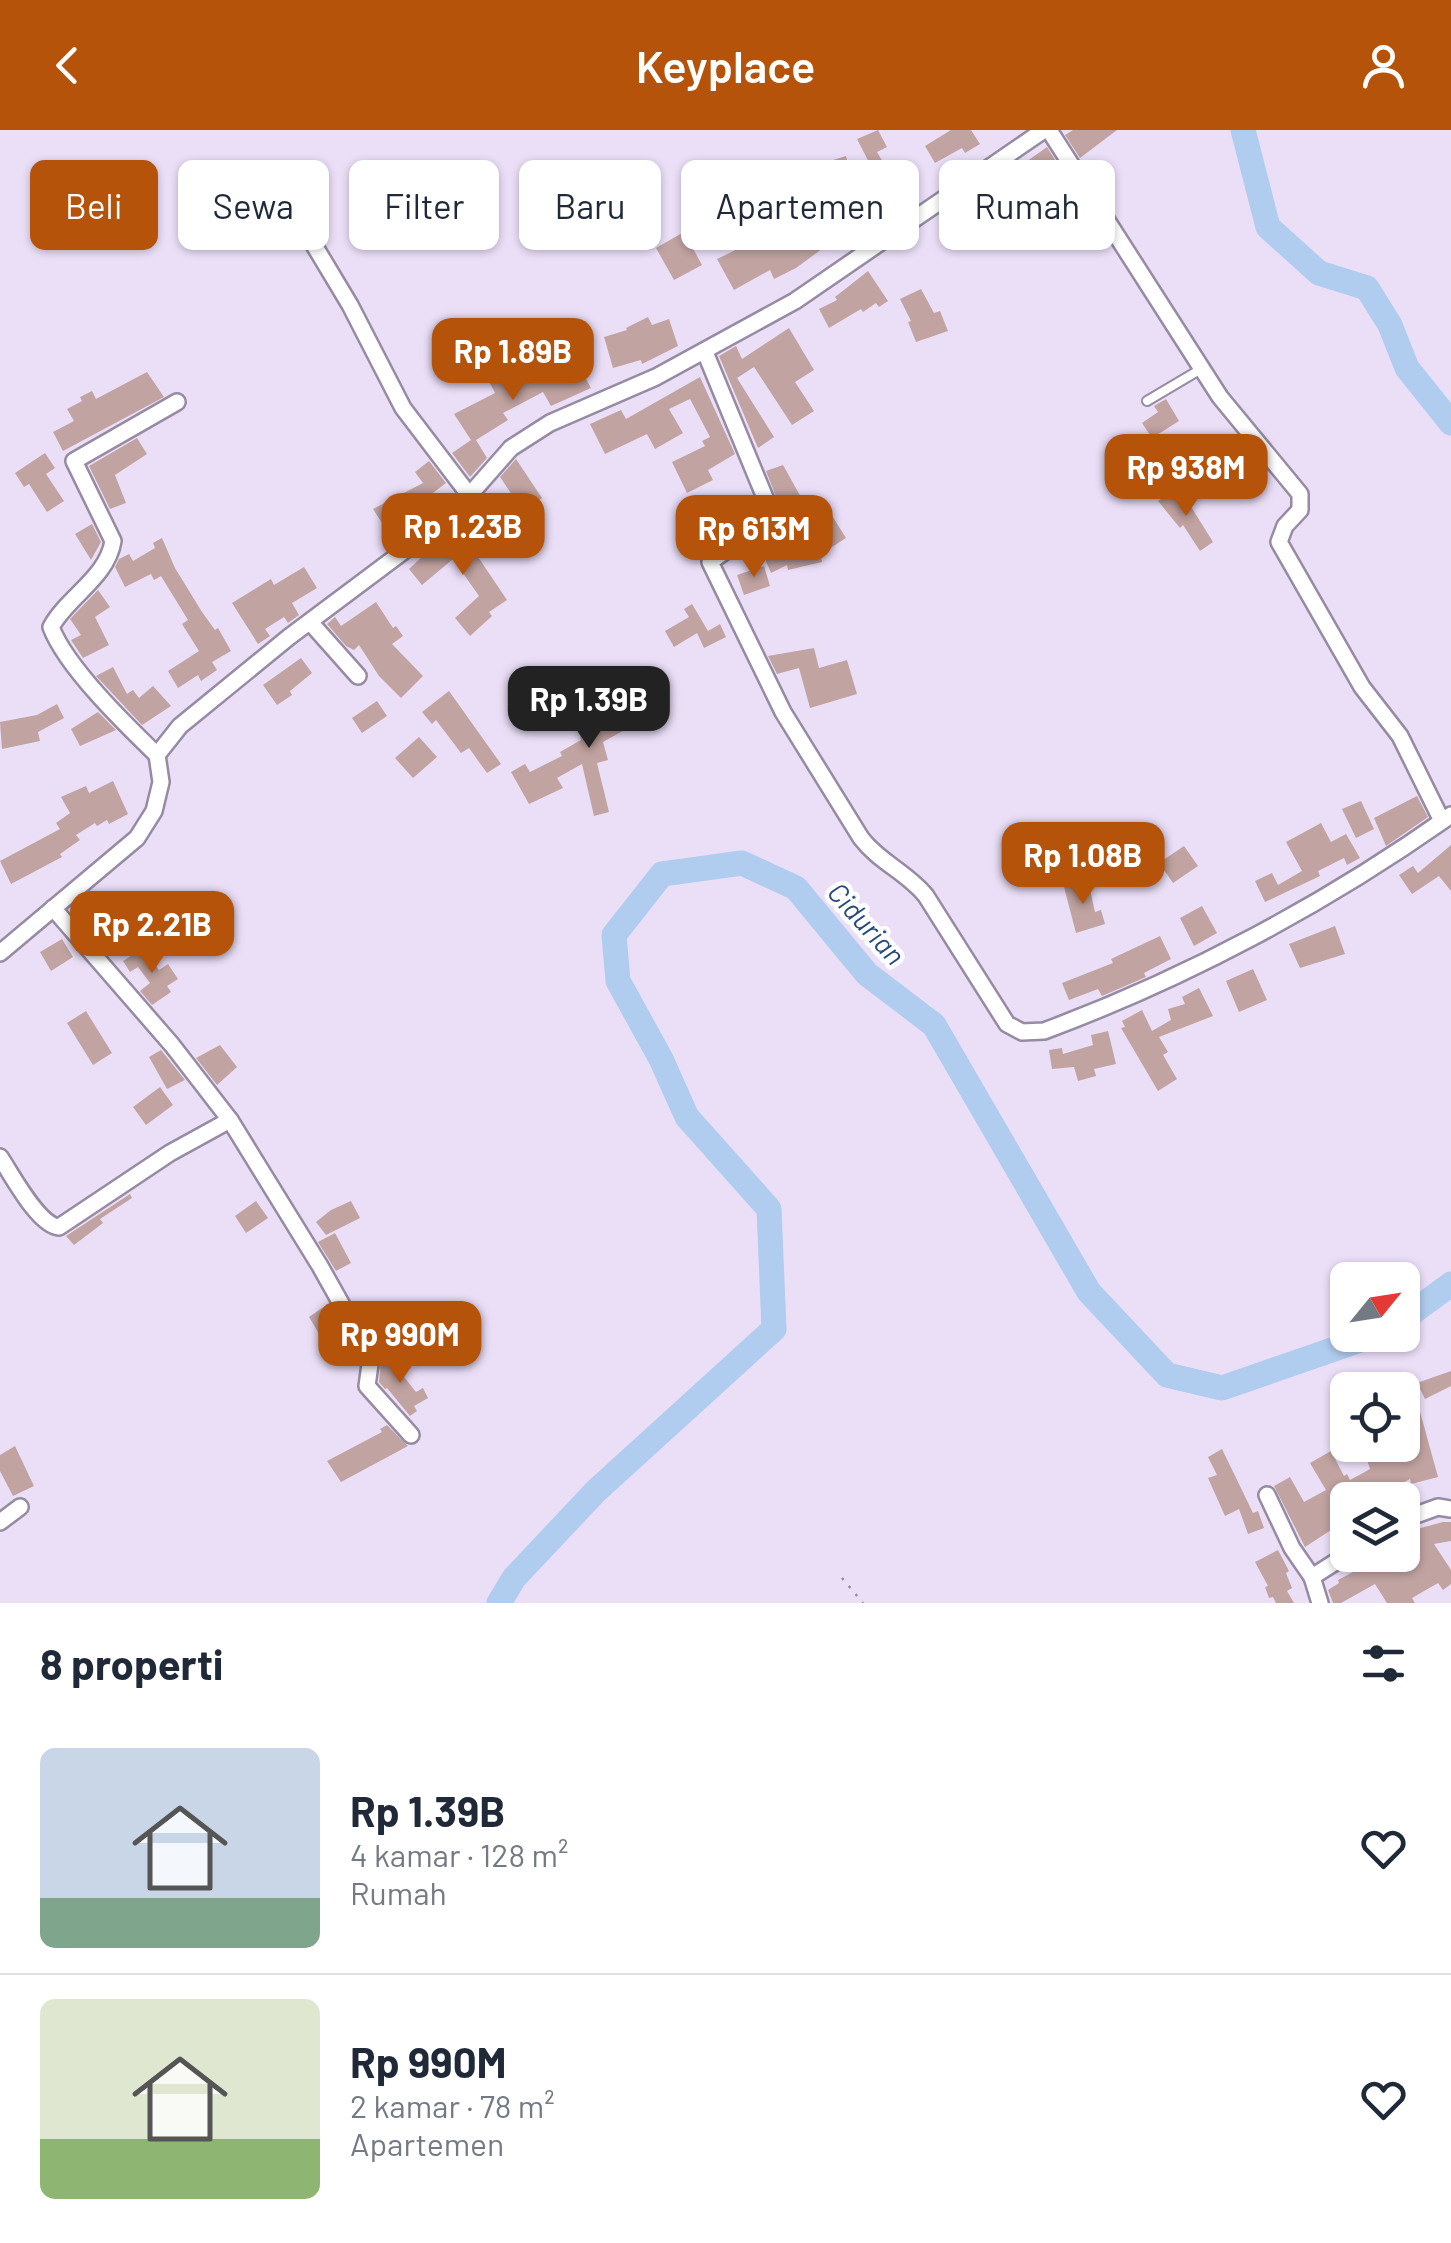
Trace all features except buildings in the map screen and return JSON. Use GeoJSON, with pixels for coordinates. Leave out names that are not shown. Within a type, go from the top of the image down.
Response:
{"type":"FeatureCollection","features":[{"type":"Feature","properties":{"kind":"street"},"geometry":{"type":"LineString","coordinates":[[157,755],[180,726],[428,534],[470,496],[511,448],[550,423],[656,377],[795,301],[1047,130],[1220,397],[1300,494],[1300,510],[1285,526],[1279,542],[1362,688],[1400,736],[1447,818],[1332,894],[1190,968],[1044,1031],[1022,1032],[1007,1024],[919,887],[872,852],[862,838],[783,712],[728,605],[710,562],[771,520],[772,514],[704,352]]}},
{"type":"Feature","properties":{"kind":"street"},"geometry":{"type":"LineString","coordinates":[[317,250],[403,408],[470,496]]}},
{"type":"Feature","properties":{"kind":"street"},"geometry":{"type":"LineString","coordinates":[[0,952],[137,838],[154,811],[161,782],[157,755],[106,704],[60,644],[52,627],[96,576],[111,554],[113,541],[112,532],[74,461],[177,402]]}},
{"type":"Feature","properties":{"kind":"street"},"geometry":{"type":"LineString","coordinates":[[310,622],[358,676]]}},
{"type":"Feature","properties":{"kind":"street"},"geometry":{"type":"LineString","coordinates":[[53,908],[172,1044],[230,1120],[371,1357],[367,1386],[410,1435]]}},
{"type":"Feature","properties":{"kind":"street"},"geometry":{"type":"LineString","coordinates":[[0,1157],[42,1218],[59,1227],[170,1153],[230,1120]]}},
{"type":"Feature","properties":{"kind":"street"},"geometry":{"type":"LineString","coordinates":[[1267,1495],[1292,1548],[1312,1577],[1320,1603]]}},
{"type":"Feature","properties":{"kind":"street"},"geometry":{"type":"LineString","coordinates":[[1420,1514],[1438,1507],[1451,1509]]}},
{"type":"Feature","properties":{"kind":"street"},"geometry":{"type":"LineString","coordinates":[[0,1522],[20,1508]]}},
{"type":"Feature","properties":{"kind":"street"},"geometry":{"type":"LineString","coordinates":[[1312,1577],[1330,1566]]}},
{"type":"Feature","properties":{"kind":"lane"},"geometry":{"type":"LineString","coordinates":[[1147,402],[1201,369]]}},
{"type":"Feature","properties":{"kind":"path"},"geometry":{"type":"LineString","coordinates":[[842,1578],[864,1603]]}},
{"type":"Feature","properties":{"kind":"waterway","name":"Cidurian"},"geometry":{"type":"LineString","coordinates":[[1243,130],[1268,227],[1319,273],[1367,288],[1390,325],[1407,368],[1451,423]]}},
{"type":"Feature","properties":{"kind":"waterway","name":"Cidurian"},"geometry":{"type":"LineString","coordinates":[[499,1603],[514,1578],[596,1491],[774,1329],[769,1209],[687,1117],[661,1059],[618,981],[614,935],[662,874],[742,863],[796,888],[867,974],[934,1025],[1089,1292],[1167,1375],[1222,1388],[1330,1351]]}},
{"type":"Feature","properties":{"kind":"waterway","name":"Cidurian"},"geometry":{"type":"LineString","coordinates":[[1420,1307],[1451,1284]]}}]}
